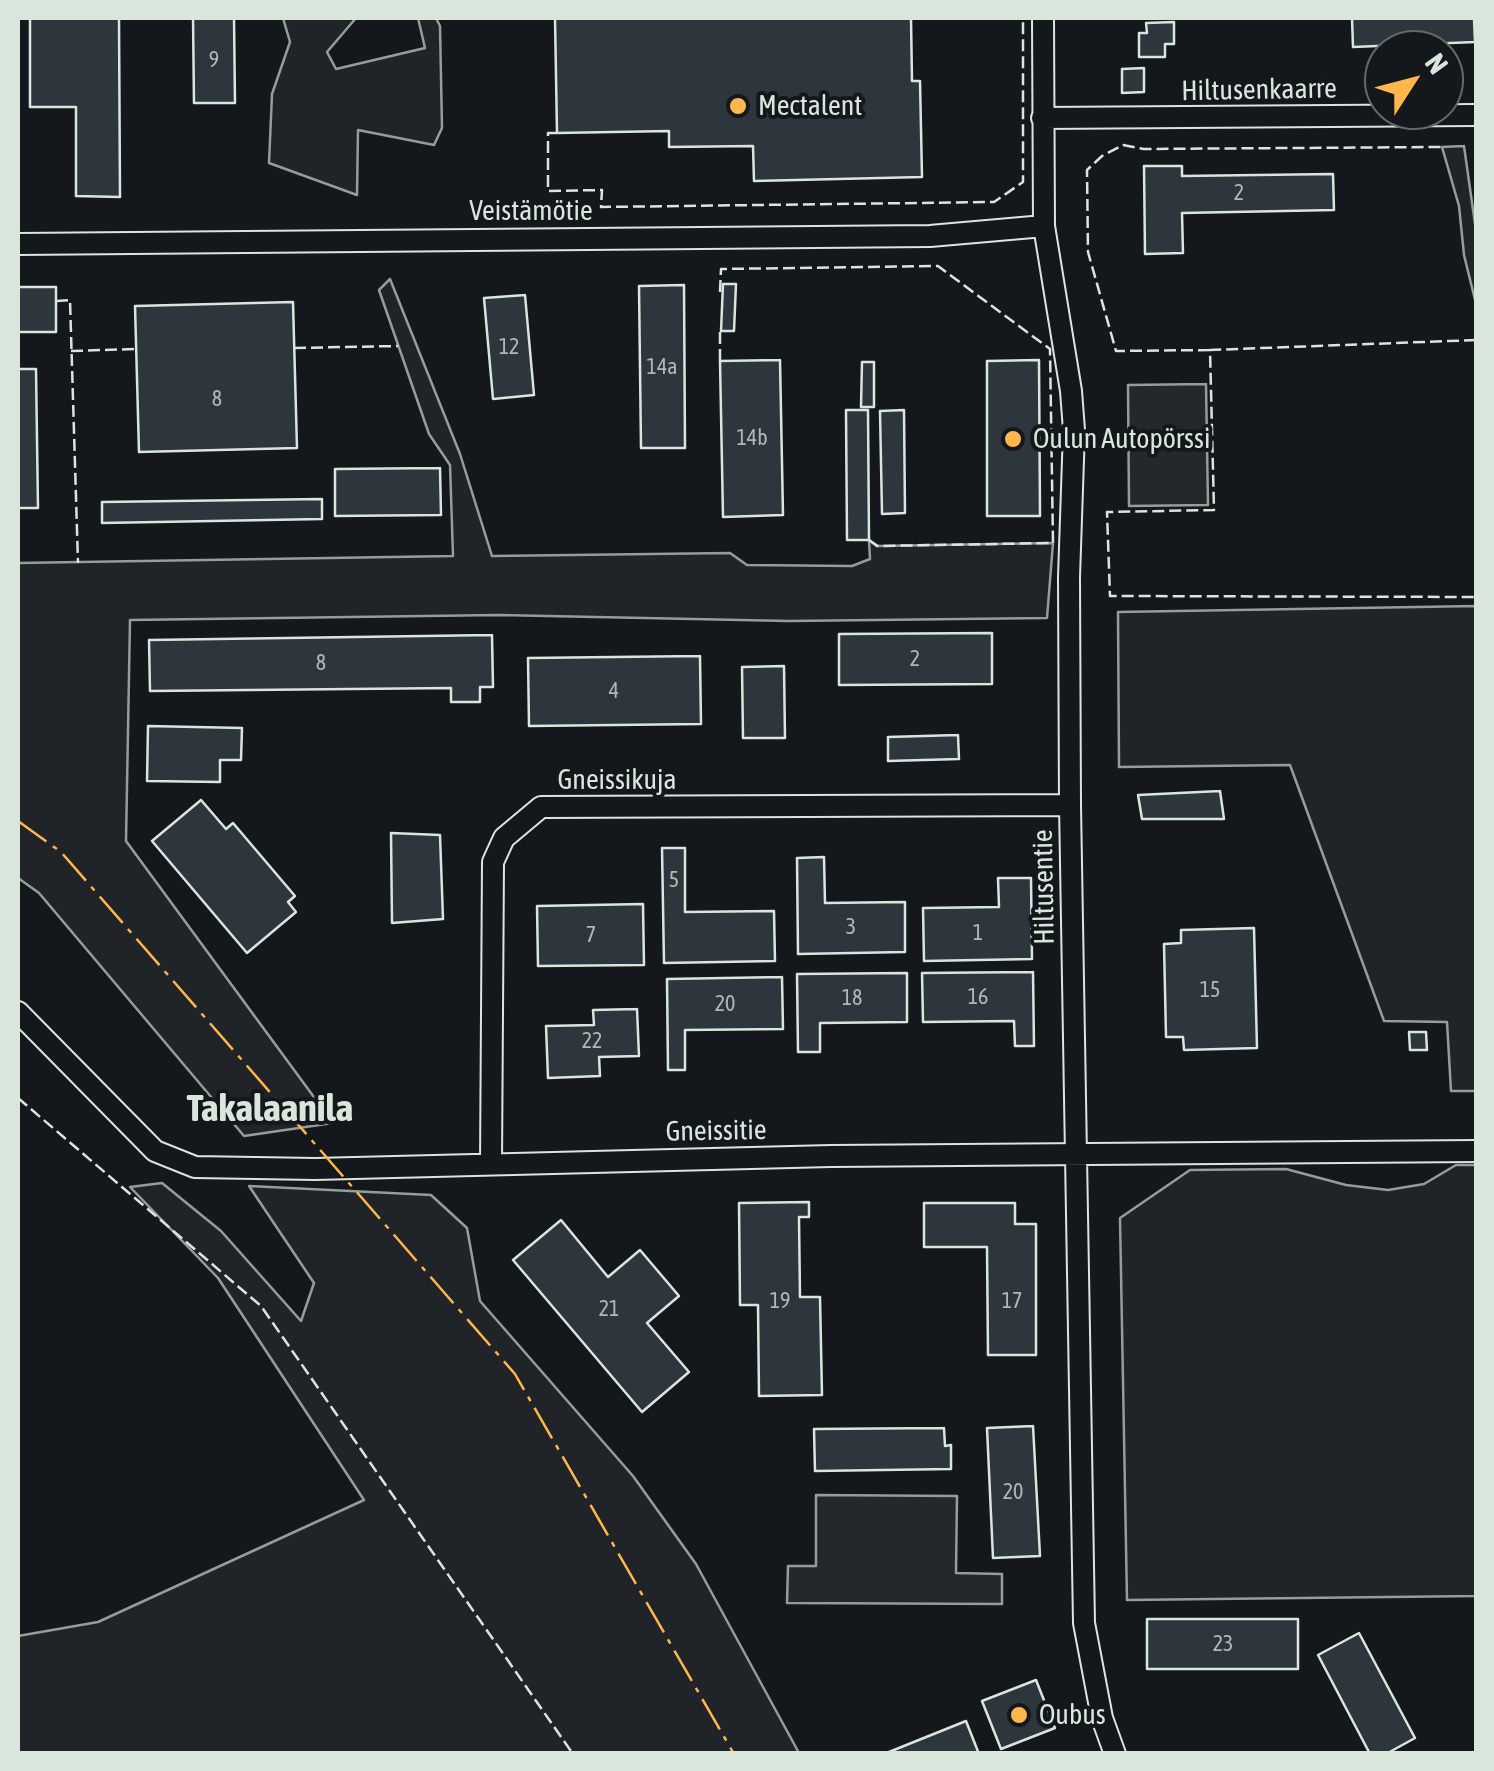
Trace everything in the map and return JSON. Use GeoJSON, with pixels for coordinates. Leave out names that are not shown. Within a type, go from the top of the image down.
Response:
{"type":"FeatureCollection","features":[{"type":"Feature","properties":{"kind":"street","name":"Hiltusentie"},"geometry":{"type":"LineString","coordinates":[[1043,18],[1044,226],[1074,430],[1069,576],[1070,805],[1084,1623],[1102,1718],[1115,1754]]}},
{"type":"Feature","properties":{"kind":"street","name":"Hiltusenkaarre"},"geometry":{"type":"LineString","coordinates":[[1042,118],[1476,115]]}},
{"type":"Feature","properties":{"kind":"street","name":"Veistämötie"},"geometry":{"type":"LineString","coordinates":[[18,244],[930,236],[1044,226]]}},
{"type":"Feature","properties":{"kind":"street","name":"Gneissikuja"},"geometry":{"type":"LineString","coordinates":[[491,1164],[493,862],[504,838],[541,808],[1070,805]]}},
{"type":"Feature","properties":{"kind":"street","name":"Gneissitie"},"geometry":{"type":"LineString","coordinates":[[18,1012],[155,1151],[195,1167],[1476,1151]]}},
{"type":"Feature","properties":{"kind":"shaded area"},"geometry":{"type":"Polygon","coordinates":[[[283,18],[356,18],[327,52],[336,69],[425,48],[418,18],[436,18],[440,26],[442,128],[434,145],[358,130],[357,195],[269,163],[272,94],[290,42],[283,18]]]}},
{"type":"Feature","properties":{"kind":"shaded area"},"geometry":{"type":"Polygon","coordinates":[[[1464,146],[1476,231],[1476,304],[1464,255],[1459,206],[1442,147],[1464,146]]]}},
{"type":"Feature","properties":{"kind":"shaded area"},"geometry":{"type":"Polygon","coordinates":[[[390,279],[460,454],[492,556],[730,553],[747,565],[852,566],[870,559],[869,540],[878,546],[1053,543],[1047,618],[789,621],[499,615],[130,620],[126,841],[333,1123],[244,1136],[39,893],[18,878],[18,563],[453,556],[450,465],[429,434],[379,290],[390,279]]]}},
{"type":"Feature","properties":{"kind":"shaded area"},"geometry":{"type":"Polygon","coordinates":[[[1206,384],[1208,505],[1129,506],[1128,385],[1206,384]]]}},
{"type":"Feature","properties":{"kind":"shaded area"},"geometry":{"type":"Polygon","coordinates":[[[1476,606],[1476,1091],[1451,1091],[1447,1022],[1384,1021],[1290,765],[1119,767],[1118,612],[1476,606]]]}},
{"type":"Feature","properties":{"kind":"shaded area"},"geometry":{"type":"Polygon","coordinates":[[[1456,1165],[1476,1165],[1476,1596],[1127,1600],[1120,1218],[1190,1170],[1286,1169],[1346,1185],[1388,1190],[1424,1184],[1456,1165]]]}},
{"type":"Feature","properties":{"kind":"shaded area"},"geometry":{"type":"Polygon","coordinates":[[[162,1183],[221,1231],[301,1321],[314,1283],[249,1186],[431,1195],[467,1228],[480,1301],[633,1476],[696,1564],[799,1753],[18,1753],[18,1636],[98,1622],[364,1500],[218,1278],[130,1187],[162,1183]]]}},
{"type":"Feature","properties":{"kind":"shaded area"},"geometry":{"type":"Polygon","coordinates":[[[816,1495],[957,1496],[956,1573],[1002,1574],[1002,1604],[787,1603],[788,1566],[816,1566],[816,1495]]]}},
{"type":"Feature","properties":{"kind":"building"},"geometry":{"type":"Polygon","coordinates":[[[30,18],[119,18],[120,197],[76,196],[76,107],[30,107],[30,18]]]}},
{"type":"Feature","properties":{"kind":"building"},"geometry":{"type":"Polygon","coordinates":[[[193,18],[234,18],[235,103],[194,103],[193,18]]]}},
{"type":"Feature","properties":{"kind":"building","name":"Mectalent"},"geometry":{"type":"Polygon","coordinates":[[[555,18],[911,18],[912,81],[920,81],[922,177],[754,181],[753,146],[669,147],[669,131],[557,133],[555,18]]]}},
{"type":"Feature","properties":{"kind":"building"},"geometry":{"type":"Polygon","coordinates":[[[1352,18],[1474,18],[1475,42],[1464,42],[1464,30],[1364,30],[1364,47],[1353,47],[1352,18]]]}},
{"type":"Feature","properties":{"kind":"building"},"geometry":{"type":"Polygon","coordinates":[[[1174,22],[1174,44],[1165,44],[1165,57],[1139,57],[1139,33],[1147,33],[1146,23],[1174,22]]]}},
{"type":"Feature","properties":{"kind":"building"},"geometry":{"type":"Polygon","coordinates":[[[1144,68],[1144,92],[1122,93],[1122,69],[1144,68]]]}},
{"type":"Feature","properties":{"kind":"building"},"geometry":{"type":"Polygon","coordinates":[[[1144,166],[1182,166],[1182,176],[1333,174],[1334,210],[1182,213],[1183,253],[1145,254],[1144,166]]]}},
{"type":"Feature","properties":{"kind":"building"},"geometry":{"type":"Polygon","coordinates":[[[723,284],[736,284],[734,331],[721,331],[723,284]]]}},
{"type":"Feature","properties":{"kind":"building"},"geometry":{"type":"Polygon","coordinates":[[[684,285],[685,448],[641,448],[639,286],[684,285]]]}},
{"type":"Feature","properties":{"kind":"building"},"geometry":{"type":"Polygon","coordinates":[[[18,287],[56,287],[56,332],[18,332],[18,287]]]}},
{"type":"Feature","properties":{"kind":"building"},"geometry":{"type":"Polygon","coordinates":[[[525,295],[534,395],[493,399],[484,298],[525,295]]]}},
{"type":"Feature","properties":{"kind":"building"},"geometry":{"type":"Polygon","coordinates":[[[293,302],[297,448],[139,452],[135,306],[293,302]]]}},
{"type":"Feature","properties":{"kind":"building"},"geometry":{"type":"Polygon","coordinates":[[[780,360],[783,515],[723,517],[720,361],[780,360]]]}},
{"type":"Feature","properties":{"kind":"building","name":"Oulun Autopörssi"},"geometry":{"type":"Polygon","coordinates":[[[1039,360],[1040,516],[987,516],[987,361],[1039,360]]]}},
{"type":"Feature","properties":{"kind":"building"},"geometry":{"type":"Polygon","coordinates":[[[862,362],[874,362],[874,407],[861,407],[862,362]]]}},
{"type":"Feature","properties":{"kind":"building"},"geometry":{"type":"Polygon","coordinates":[[[18,369],[36,369],[38,508],[18,508],[18,369]]]}},
{"type":"Feature","properties":{"kind":"building"},"geometry":{"type":"Polygon","coordinates":[[[846,410],[868,410],[869,540],[847,540],[846,410]]]}},
{"type":"Feature","properties":{"kind":"building"},"geometry":{"type":"Polygon","coordinates":[[[904,410],[905,513],[882,514],[880,411],[904,410]]]}},
{"type":"Feature","properties":{"kind":"building"},"geometry":{"type":"Polygon","coordinates":[[[440,468],[441,515],[335,516],[335,469],[440,468]]]}},
{"type":"Feature","properties":{"kind":"building"},"geometry":{"type":"Polygon","coordinates":[[[322,499],[322,519],[102,523],[102,502],[322,499]]]}},
{"type":"Feature","properties":{"kind":"building"},"geometry":{"type":"Polygon","coordinates":[[[992,633],[992,684],[839,685],[839,634],[992,633]]]}},
{"type":"Feature","properties":{"kind":"building"},"geometry":{"type":"Polygon","coordinates":[[[492,635],[493,687],[480,687],[480,702],[451,702],[451,688],[150,691],[149,640],[492,635]]]}},
{"type":"Feature","properties":{"kind":"building"},"geometry":{"type":"Polygon","coordinates":[[[700,656],[701,724],[529,726],[528,658],[700,656]]]}},
{"type":"Feature","properties":{"kind":"building"},"geometry":{"type":"Polygon","coordinates":[[[784,666],[785,738],[743,738],[742,667],[784,666]]]}},
{"type":"Feature","properties":{"kind":"building"},"geometry":{"type":"Polygon","coordinates":[[[148,726],[242,728],[241,760],[220,760],[220,782],[147,781],[148,726]]]}},
{"type":"Feature","properties":{"kind":"building"},"geometry":{"type":"Polygon","coordinates":[[[958,735],[959,759],[888,761],[888,737],[958,735]]]}},
{"type":"Feature","properties":{"kind":"building"},"geometry":{"type":"Polygon","coordinates":[[[1220,791],[1224,819],[1142,819],[1138,795],[1220,791]]]}},
{"type":"Feature","properties":{"kind":"building"},"geometry":{"type":"Polygon","coordinates":[[[201,800],[226,829],[233,823],[295,896],[288,902],[296,912],[247,953],[152,841],[201,800]]]}},
{"type":"Feature","properties":{"kind":"building"},"geometry":{"type":"Polygon","coordinates":[[[391,833],[440,835],[443,919],[392,923],[391,833]]]}},
{"type":"Feature","properties":{"kind":"building"},"geometry":{"type":"Polygon","coordinates":[[[662,848],[685,848],[685,912],[774,911],[775,961],[664,963],[662,848]]]}},
{"type":"Feature","properties":{"kind":"building"},"geometry":{"type":"Polygon","coordinates":[[[824,857],[825,903],[905,902],[905,952],[798,954],[797,858],[824,857]]]}},
{"type":"Feature","properties":{"kind":"building"},"geometry":{"type":"Polygon","coordinates":[[[998,878],[1031,878],[1032,959],[924,961],[923,908],[999,907],[998,878]]]}},
{"type":"Feature","properties":{"kind":"building"},"geometry":{"type":"Polygon","coordinates":[[[643,904],[644,965],[538,966],[537,906],[643,904]]]}},
{"type":"Feature","properties":{"kind":"building"},"geometry":{"type":"Polygon","coordinates":[[[1254,928],[1257,1048],[1184,1050],[1183,1037],[1166,1037],[1164,944],[1181,943],[1181,930],[1254,928]]]}},
{"type":"Feature","properties":{"kind":"building"},"geometry":{"type":"Polygon","coordinates":[[[1033,972],[1034,1046],[1015,1046],[1014,1021],[923,1022],[922,973],[1033,972]]]}},
{"type":"Feature","properties":{"kind":"building"},"geometry":{"type":"Polygon","coordinates":[[[907,973],[907,1022],[820,1023],[820,1052],[798,1052],[797,974],[907,973]]]}},
{"type":"Feature","properties":{"kind":"building"},"geometry":{"type":"Polygon","coordinates":[[[782,977],[783,1029],[685,1030],[685,1070],[668,1070],[667,979],[782,977]]]}},
{"type":"Feature","properties":{"kind":"building"},"geometry":{"type":"Polygon","coordinates":[[[637,1009],[639,1056],[599,1057],[600,1076],[548,1078],[546,1026],[594,1025],[593,1010],[637,1009]]]}},
{"type":"Feature","properties":{"kind":"building"},"geometry":{"type":"Polygon","coordinates":[[[1409,1032],[1426,1032],[1427,1050],[1410,1050],[1409,1032]]]}},
{"type":"Feature","properties":{"kind":"building"},"geometry":{"type":"Polygon","coordinates":[[[809,1202],[809,1217],[799,1217],[800,1297],[820,1297],[822,1395],[759,1396],[758,1305],[740,1305],[739,1203],[809,1202]]]}},
{"type":"Feature","properties":{"kind":"building"},"geometry":{"type":"Polygon","coordinates":[[[924,1203],[1015,1203],[1015,1224],[1036,1224],[1036,1355],[988,1355],[987,1247],[924,1247],[924,1203]]]}},
{"type":"Feature","properties":{"kind":"building"},"geometry":{"type":"Polygon","coordinates":[[[561,1220],[608,1277],[640,1250],[679,1296],[647,1323],[689,1372],[642,1412],[513,1260],[561,1220]]]}},
{"type":"Feature","properties":{"kind":"building"},"geometry":{"type":"Polygon","coordinates":[[[1033,1426],[1040,1556],[993,1558],[987,1428],[1033,1426]]]}},
{"type":"Feature","properties":{"kind":"building"},"geometry":{"type":"Polygon","coordinates":[[[944,1428],[945,1446],[951,1445],[951,1469],[815,1471],[814,1429],[944,1428]]]}},
{"type":"Feature","properties":{"kind":"building"},"geometry":{"type":"Polygon","coordinates":[[[1147,1619],[1298,1619],[1298,1669],[1147,1669],[1147,1619]]]}},
{"type":"Feature","properties":{"kind":"building"},"geometry":{"type":"Polygon","coordinates":[[[1359,1633],[1415,1738],[1386,1754],[1370,1754],[1318,1655],[1359,1633]]]}},
{"type":"Feature","properties":{"kind":"building","name":"Oubus"},"geometry":{"type":"Polygon","coordinates":[[[1036,1680],[1055,1728],[1001,1749],[982,1701],[1036,1680]]]}},
{"type":"Feature","properties":{"kind":"building"},"geometry":{"type":"Polygon","coordinates":[[[966,1721],[979,1754],[884,1754],[966,1721]]]}},
{"type":"Feature","properties":{"kind":"fence"},"geometry":{"type":"LineString","coordinates":[[557,133],[548,133],[548,191],[602,190],[601,207],[994,202],[1023,182],[1023,18]]}},
{"type":"Feature","properties":{"kind":"fence"},"geometry":{"type":"LineString","coordinates":[[1210,350],[1116,351],[1088,252],[1087,170],[1102,156],[1123,145],[1144,149],[1442,147]]}},
{"type":"Feature","properties":{"kind":"fence"},"geometry":{"type":"LineString","coordinates":[[720,292],[721,269],[938,266],[1050,349],[1053,543],[877,546],[869,540]]}},
{"type":"Feature","properties":{"kind":"fence"},"geometry":{"type":"LineString","coordinates":[[56,301],[70,300],[78,563]]}},
{"type":"Feature","properties":{"kind":"fence"},"geometry":{"type":"LineString","coordinates":[[720,327],[720,361]]}},
{"type":"Feature","properties":{"kind":"fence"},"geometry":{"type":"LineString","coordinates":[[1476,340],[1210,350],[1214,510],[1107,512],[1110,596],[1476,597]]}},
{"type":"Feature","properties":{"kind":"fence"},"geometry":{"type":"LineString","coordinates":[[294,348],[398,346]]}},
{"type":"Feature","properties":{"kind":"fence"},"geometry":{"type":"LineString","coordinates":[[71,351],[137,349]]}},
{"type":"Feature","properties":{"kind":"fence"},"geometry":{"type":"LineString","coordinates":[[18,1098],[261,1306],[573,1754]]}},
{"type":"Feature","properties":{"kind":"power"},"geometry":{"type":"LineString","coordinates":[[18,821],[61,852],[515,1374],[734,1754]]}},
{"type":"Feature","properties":{"kind":"place","name":"Mectalent"},"geometry":{"type":"Point","coordinates":[738,106]}},
{"type":"Feature","properties":{"kind":"place","name":"Oulun Autopörssi"},"geometry":{"type":"Point","coordinates":[1013,439]}},
{"type":"Feature","properties":{"kind":"place","name":"Oubus"},"geometry":{"type":"Point","coordinates":[1019,1715]}},
{"type":"Feature","properties":{"kind":"district","name":"Takalaanila"},"geometry":{"type":"Point","coordinates":[270,1109]}}]}
